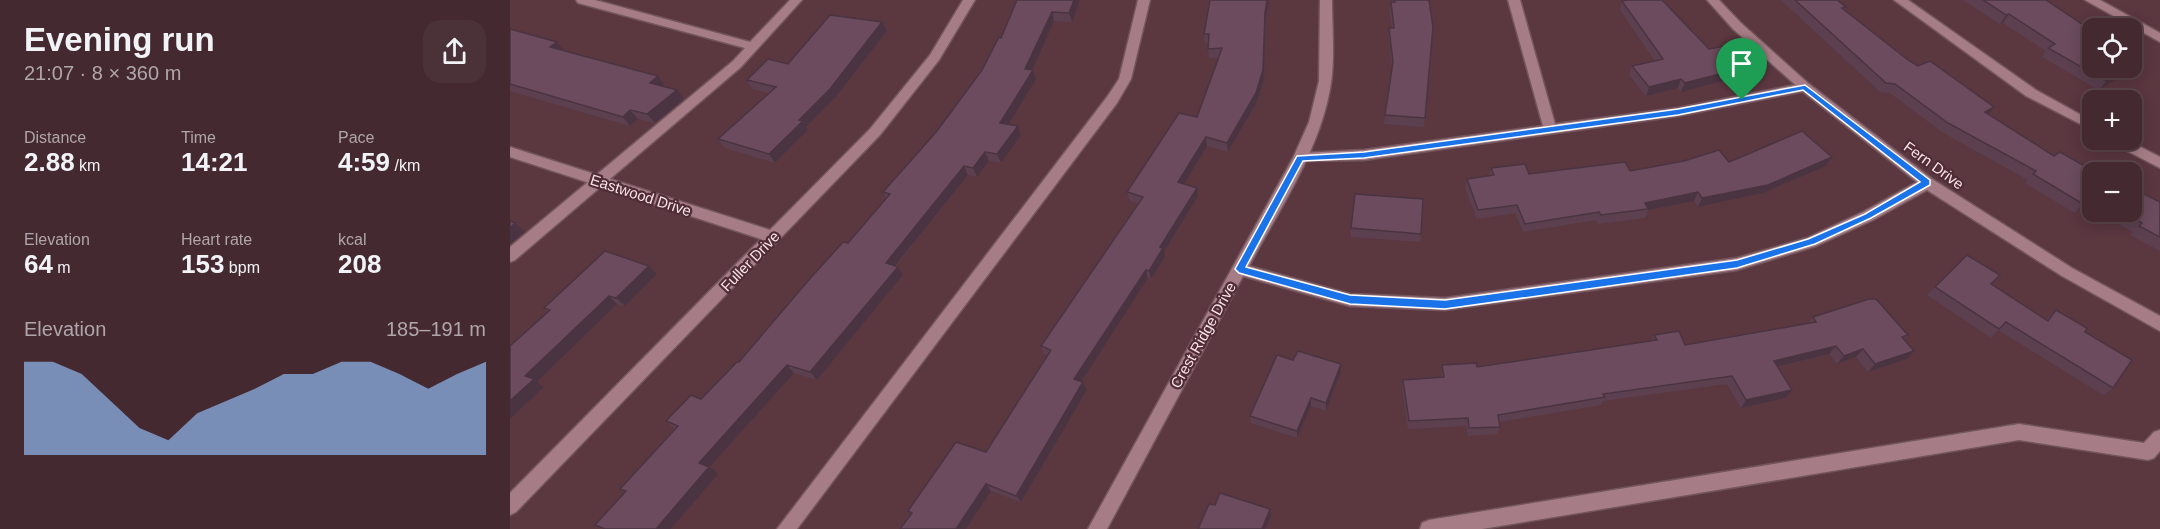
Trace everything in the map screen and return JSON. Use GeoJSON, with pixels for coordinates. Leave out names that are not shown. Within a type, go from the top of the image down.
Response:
{"type":"FeatureCollection","features":[{"type":"Feature","properties":{"kind":"street"},"geometry":{"type":"LineString","coordinates":[[582,0],[754,47]]}},
{"type":"Feature","properties":{"kind":"street"},"geometry":{"type":"LineString","coordinates":[[510,256],[737,64],[796,0]]}},
{"type":"Feature","properties":{"kind":"street","name":"Fuller Drive"},"geometry":{"type":"LineString","coordinates":[[510,506],[875,132],[935,57],[969,0]]}},
{"type":"Feature","properties":{"kind":"street"},"geometry":{"type":"LineString","coordinates":[[786,529],[1112,100],[1125,79],[1144,0]]}},
{"type":"Feature","properties":{"kind":"street","name":"Crest Ridge Drive"},"geometry":{"type":"LineString","coordinates":[[1097,529],[1300,158],[1316,122],[1325,81],[1326,0]]}},
{"type":"Feature","properties":{"kind":"street"},"geometry":{"type":"LineString","coordinates":[[1514,0],[1551,129]]}},
{"type":"Feature","properties":{"kind":"street","name":"Fern Drive"},"geometry":{"type":"LineString","coordinates":[[1713,0],[1737,26],[1805,87],[1927,183],[2067,272],[2160,324]]}},
{"type":"Feature","properties":{"kind":"street"},"geometry":{"type":"LineString","coordinates":[[1900,0],[2031,93],[2082,121]]}},
{"type":"Feature","properties":{"kind":"street"},"geometry":{"type":"LineString","coordinates":[[2091,0],[2160,38]]}},
{"type":"Feature","properties":{"kind":"street"},"geometry":{"type":"LineString","coordinates":[[1300,158],[1364,155],[1678,112],[1805,87]]}},
{"type":"Feature","properties":{"kind":"street"},"geometry":{"type":"LineString","coordinates":[[2136,150],[2160,163]]}},
{"type":"Feature","properties":{"kind":"street","name":"Eastwood Drive"},"geometry":{"type":"LineString","coordinates":[[510,152],[773,237]]}},
{"type":"Feature","properties":{"kind":"street"},"geometry":{"type":"LineString","coordinates":[[1239,269],[1350,300],[1445,304],[1737,264],[1811,242],[1868,216],[1927,183]]}},
{"type":"Feature","properties":{"kind":"street"},"geometry":{"type":"LineString","coordinates":[[1429,529],[2019,432],[2148,452],[2160,438]]}},
{"type":"Feature","properties":{"kind":"building"},"geometry":{"type":"Polygon","coordinates":[[[1017,0],[1074,0],[1069,13],[1052,12],[1025,69],[1033,70],[1000,123],[1018,126],[997,154],[985,152],[973,168],[964,166],[886,263],[898,267],[810,372],[787,365],[699,463],[709,467],[656,529],[605,529],[595,525],[626,491],[620,489],[678,426],[666,421],[691,395],[701,399],[739,362],[807,282],[843,242],[848,243],[890,194],[883,192],[937,131],[982,70],[999,37],[1001,38],[1017,0]]]}},
{"type":"Feature","properties":{"kind":"building"},"geometry":{"type":"Polygon","coordinates":[[[1210,0],[1267,0],[1263,70],[1256,93],[1227,143],[1206,137],[1178,182],[1197,188],[1160,247],[1163,248],[1149,271],[1146,270],[1074,379],[1083,382],[1016,496],[986,484],[956,529],[900,529],[912,513],[908,511],[956,442],[986,452],[1051,350],[1041,346],[1143,197],[1127,192],[1179,113],[1197,117],[1222,48],[1208,49],[1209,34],[1204,34],[1210,0]]]}},
{"type":"Feature","properties":{"kind":"building"},"geometry":{"type":"Polygon","coordinates":[[[1394,0],[1429,0],[1433,27],[1425,118],[1385,115],[1393,62],[1389,28],[1394,28],[1391,2],[1395,2],[1394,0]]]}},
{"type":"Feature","properties":{"kind":"building"},"geometry":{"type":"Polygon","coordinates":[[[1662,0],[1709,49],[1725,46],[1730,65],[1723,67],[1727,72],[1685,83],[1681,79],[1649,87],[1632,66],[1663,59],[1622,1],[1662,0]]]}},
{"type":"Feature","properties":{"kind":"building"},"geometry":{"type":"Polygon","coordinates":[[[1795,0],[1837,0],[1846,7],[1842,8],[1908,60],[1918,66],[1930,61],[1994,107],[1985,112],[2054,156],[2060,152],[2082,165],[2082,203],[2033,174],[2036,171],[1948,123],[1895,84],[1886,83],[1795,0]]]}},
{"type":"Feature","properties":{"kind":"building"},"geometry":{"type":"Polygon","coordinates":[[[1983,0],[2046,0],[2082,24],[2082,67],[2048,48],[2055,44],[2009,14],[2006,15],[1983,0]]]}},
{"type":"Feature","properties":{"kind":"building"},"geometry":{"type":"Polygon","coordinates":[[[830,15],[882,22],[830,89],[799,120],[803,121],[769,154],[718,139],[776,87],[747,80],[768,59],[788,64],[830,15]]]}},
{"type":"Feature","properties":{"kind":"building"},"geometry":{"type":"Polygon","coordinates":[[[510,29],[557,42],[550,47],[658,76],[650,83],[677,90],[647,114],[630,110],[623,117],[510,84],[510,29]]]}},
{"type":"Feature","properties":{"kind":"building"},"geometry":{"type":"Polygon","coordinates":[[[1802,131],[1832,157],[1768,185],[1702,198],[1698,192],[1645,203],[1648,209],[1601,215],[1599,212],[1525,224],[1517,205],[1478,210],[1467,179],[1494,175],[1491,168],[1525,164],[1529,174],[1625,162],[1630,171],[1684,161],[1719,150],[1729,162],[1802,131]]]}},
{"type":"Feature","properties":{"kind":"building"},"geometry":{"type":"Polygon","coordinates":[[[1355,194],[1423,199],[1421,234],[1351,228],[1355,194]]]}},
{"type":"Feature","properties":{"kind":"building"},"geometry":{"type":"Polygon","coordinates":[[[2144,194],[2160,202],[2160,237],[2139,226],[2142,223],[2140,222],[2142,222],[2142,195],[2144,194]]]}},
{"type":"Feature","properties":{"kind":"building"},"geometry":{"type":"Polygon","coordinates":[[[605,251],[649,266],[616,298],[609,296],[525,376],[534,379],[510,401],[510,346],[550,310],[544,308],[605,251]]]}},
{"type":"Feature","properties":{"kind":"building"},"geometry":{"type":"Polygon","coordinates":[[[1967,255],[2000,275],[1991,284],[2048,321],[2056,310],[2087,328],[2085,332],[2132,360],[2113,388],[2006,322],[1999,329],[1935,287],[1967,255]]]}},
{"type":"Feature","properties":{"kind":"building"},"geometry":{"type":"Polygon","coordinates":[[[1869,299],[1876,299],[1908,335],[1902,337],[1914,351],[1875,364],[1863,349],[1844,356],[1836,346],[1774,361],[1792,390],[1746,400],[1732,376],[1603,394],[1605,397],[1498,415],[1500,427],[1469,428],[1468,418],[1409,421],[1403,380],[1444,377],[1442,365],[1476,363],[1477,367],[1657,340],[1654,335],[1679,331],[1685,345],[1816,322],[1813,317],[1869,299]]]}},
{"type":"Feature","properties":{"kind":"building"},"geometry":{"type":"Polygon","coordinates":[[[1298,351],[1341,364],[1326,403],[1311,398],[1297,431],[1250,416],[1277,355],[1293,360],[1298,351]]]}},
{"type":"Feature","properties":{"kind":"building"},"geometry":{"type":"Polygon","coordinates":[[[1220,493],[1270,509],[1262,529],[1198,529],[1209,504],[1215,505],[1220,493]]]}},
{"type":"Feature","properties":{"kind":"route"},"geometry":{"type":"LineString","coordinates":[[1805,87],[1927,183],[1868,216],[1811,242],[1737,264],[1445,304],[1350,300],[1239,269],[1300,158],[1364,155],[1678,112],[1742,100],[1805,87]]}}]}
